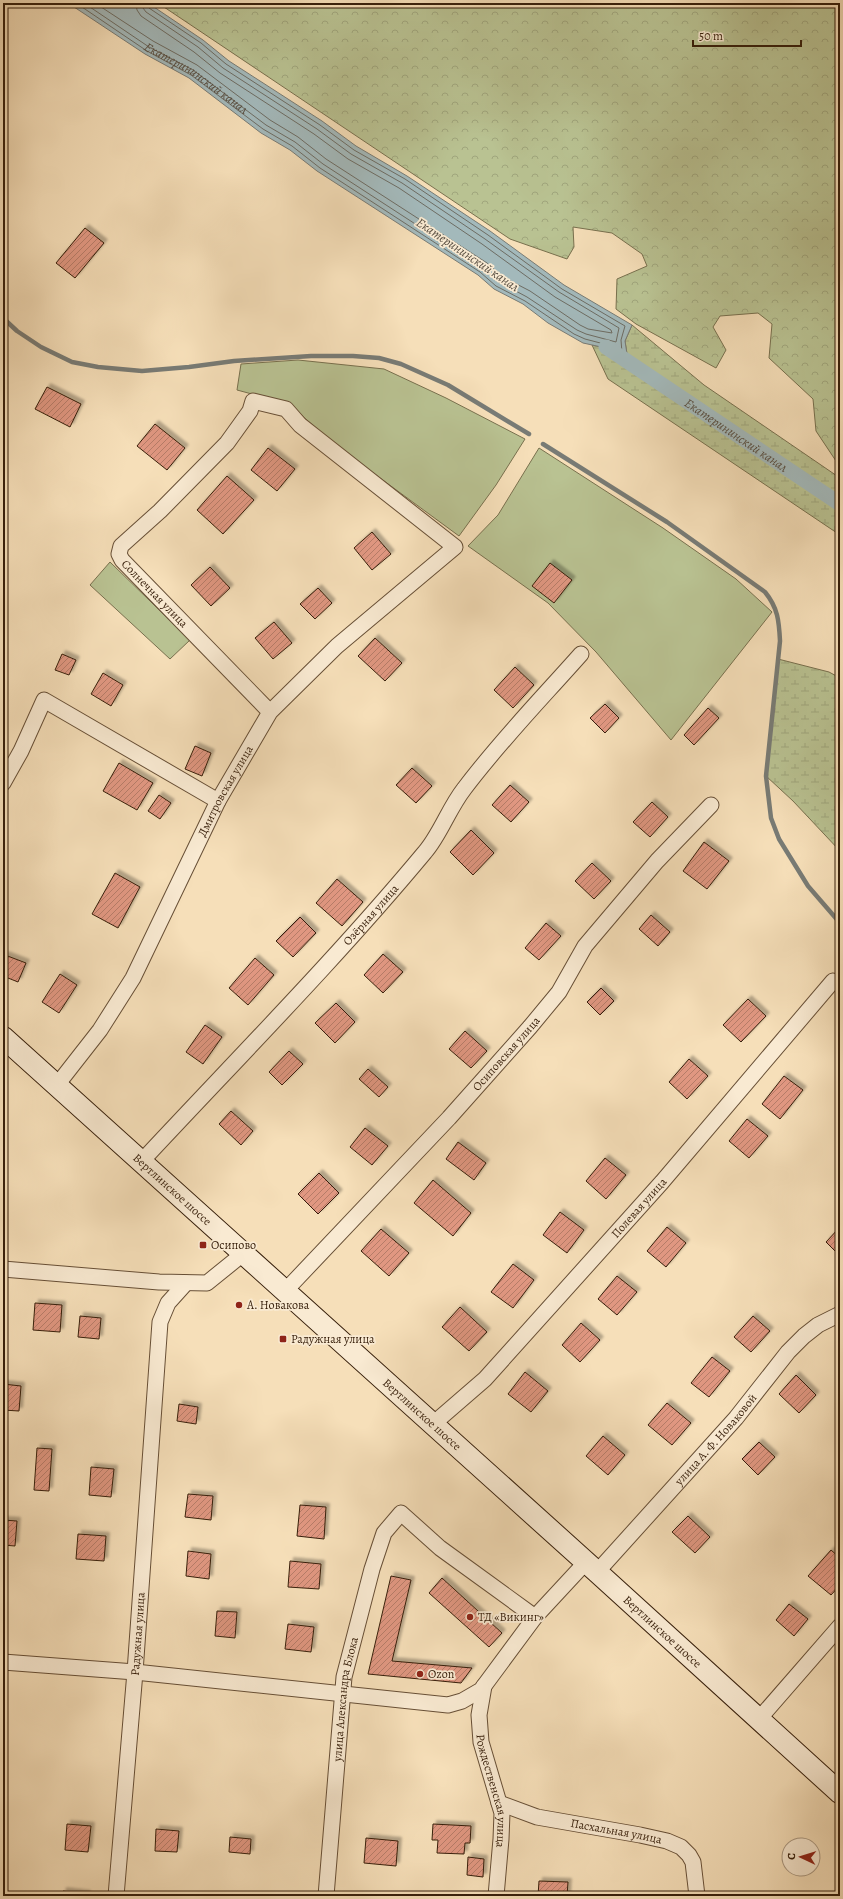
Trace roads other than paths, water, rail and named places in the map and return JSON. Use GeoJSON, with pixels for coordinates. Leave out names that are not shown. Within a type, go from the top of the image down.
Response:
{"type":"FeatureCollection","features":[{"type":"Feature","properties":{"kind":"main road","name":"Вертлинское шоссе"},"geometry":{"type":"LineString","coordinates":[[3,1036],[286,1290],[840,1793]]}},
{"type":"Feature","properties":{"kind":"street","name":"Дмитровская улица"},"geometry":{"type":"LineString","coordinates":[[57,1085],[100,1030],[133,978],[218,801],[270,712],[337,646],[455,547],[300,425],[286,408],[253,400]]}},
{"type":"Feature","properties":{"kind":"street","name":"Солнечная улица"},"geometry":{"type":"LineString","coordinates":[[253,400],[250,411],[227,443],[160,511],[127,539],[121,546],[119,554],[122,560],[270,712]]}},
{"type":"Feature","properties":{"kind":"street","name":"Озёрная улица"},"geometry":{"type":"LineString","coordinates":[[142,1161],[381,905],[427,850],[451,806],[492,753],[581,654]]}},
{"type":"Feature","properties":{"kind":"street"},"geometry":{"type":"LineString","coordinates":[[3,783],[21,751],[44,700],[218,801]]}},
{"type":"Feature","properties":{"kind":"street","name":"Осиповская улица"},"geometry":{"type":"LineString","coordinates":[[286,1290],[449,1118],[530,1027],[560,992],[585,946],[657,861],[711,805]]}},
{"type":"Feature","properties":{"kind":"street","name":"Полевая улица"},"geometry":{"type":"LineString","coordinates":[[433,1424],[485,1379],[662,1182],[833,981]]}},
{"type":"Feature","properties":{"kind":"street"},"geometry":{"type":"LineString","coordinates":[[3,1269],[186,1283],[207,1283],[244,1253]]}},
{"type":"Feature","properties":{"kind":"street","name":"Радужная улица"},"geometry":{"type":"LineString","coordinates":[[116,1896],[135,1672],[160,1322],[168,1303],[186,1283]]}},
{"type":"Feature","properties":{"kind":"street","name":"улица А. Ф. Новаковой"},"geometry":{"type":"LineString","coordinates":[[484,1686],[535,1617],[592,1567],[736,1418],[788,1352],[818,1325],[840,1314]]}},
{"type":"Feature","properties":{"kind":"street","name":"улица Александра Блока"},"geometry":{"type":"LineString","coordinates":[[326,1896],[344,1678],[372,1569],[384,1533],[401,1513],[440,1548],[535,1617]]}},
{"type":"Feature","properties":{"kind":"street"},"geometry":{"type":"LineString","coordinates":[[759,1719],[840,1626]]}},
{"type":"Feature","properties":{"kind":"street"},"geometry":{"type":"LineString","coordinates":[[3,1662],[135,1672],[343,1692],[448,1705],[472,1696],[484,1686]]}},
{"type":"Feature","properties":{"kind":"street","name":"Рождественская улица"},"geometry":{"type":"LineString","coordinates":[[484,1686],[479,1715],[481,1742],[502,1813],[496,1896]]}},
{"type":"Feature","properties":{"kind":"street","name":"Пасхальная улица"},"geometry":{"type":"LineString","coordinates":[[499,1802],[537,1817],[640,1835],[668,1841],[681,1847],[689,1855],[693,1862],[697,1896]]}},
{"type":"Feature","properties":{"kind":"water"},"geometry":{"type":"Polygon","coordinates":[[[68,3],[148,3],[203,40],[229,61],[322,121],[356,146],[407,176],[490,231],[564,285],[632,325],[625,341],[627,354],[623,360],[618,360],[606,348],[583,343],[548,323],[523,304],[494,289],[478,275],[317,171],[290,150],[261,133],[189,78],[145,54],[68,3]]]}},
{"type":"Feature","properties":{"kind":"waterway"},"geometry":{"type":"LineString","coordinates":[[3,318],[17,331],[41,347],[72,362],[98,367],[142,371],[234,361],[311,356],[353,356],[379,358],[401,364],[448,385],[529,434]]}},
{"type":"Feature","properties":{"kind":"waterway","name":"Екатерининский канал"},"geometry":{"type":"LineString","coordinates":[[606,347],[840,504]]}},
{"type":"Feature","properties":{"kind":"waterway"},"geometry":{"type":"LineString","coordinates":[[543,444],[667,522],[765,592],[773,604],[777,615],[780,641],[766,776],[771,818],[779,839],[808,886],[840,923]]}},
{"type":"Feature","properties":{"kind":"place","name":"Осипово"},"geometry":{"type":"Point","coordinates":[203,1245]}},
{"type":"Feature","properties":{"kind":"place","name":"А. Новакова"},"geometry":{"type":"Point","coordinates":[239,1305]}},
{"type":"Feature","properties":{"kind":"place","name":"Радужная улица"},"geometry":{"type":"Point","coordinates":[283,1339]}},
{"type":"Feature","properties":{"kind":"place","name":"ТД «Викинг»"},"geometry":{"type":"Point","coordinates":[470,1617]}},
{"type":"Feature","properties":{"kind":"place","name":"Ozon"},"geometry":{"type":"Point","coordinates":[420,1674]}}]}
